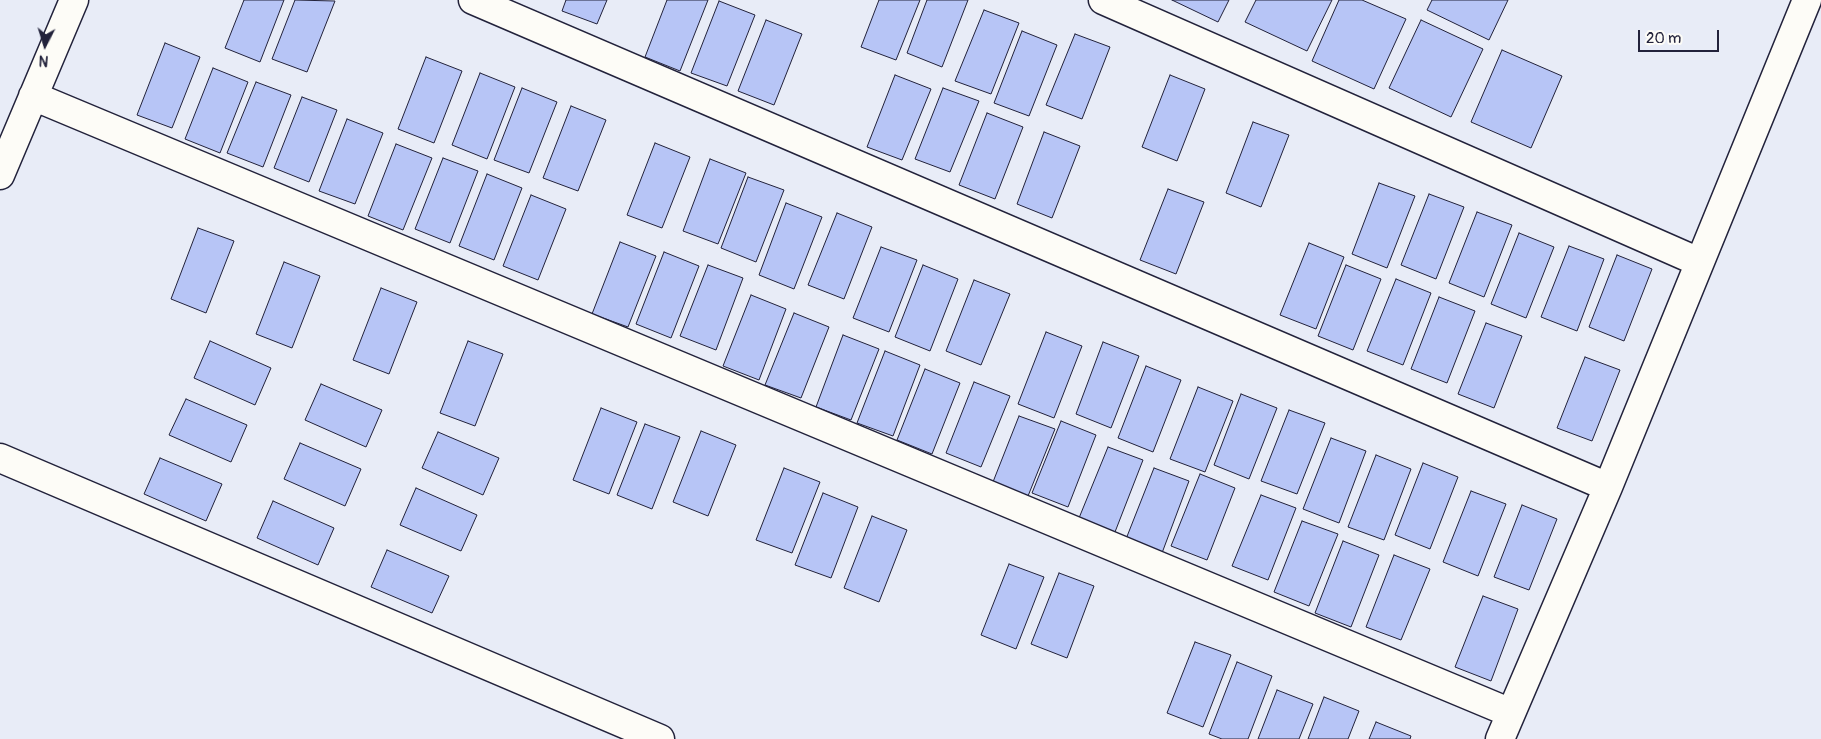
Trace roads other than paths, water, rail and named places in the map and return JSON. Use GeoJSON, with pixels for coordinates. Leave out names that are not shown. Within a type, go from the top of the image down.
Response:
{"type":"FeatureCollection","features":[{"type":"Feature","properties":{"kind":"lane"},"geometry":{"type":"LineString","coordinates":[[0,175],[74,0]]}},
{"type":"Feature","properties":{"kind":"lane"},"geometry":{"type":"LineString","coordinates":[[473,0],[1608,487]]}},
{"type":"Feature","properties":{"kind":"lane"},"geometry":{"type":"LineString","coordinates":[[1103,0],[1699,262]]}},
{"type":"Feature","properties":{"kind":"lane"},"geometry":{"type":"LineString","coordinates":[[1500,739],[1608,487],[1801,2]]}},
{"type":"Feature","properties":{"kind":"lane"},"geometry":{"type":"LineString","coordinates":[[33,96],[1511,712]]}},
{"type":"Feature","properties":{"kind":"lane"},"geometry":{"type":"LineString","coordinates":[[0,458],[660,739]]}}]}
